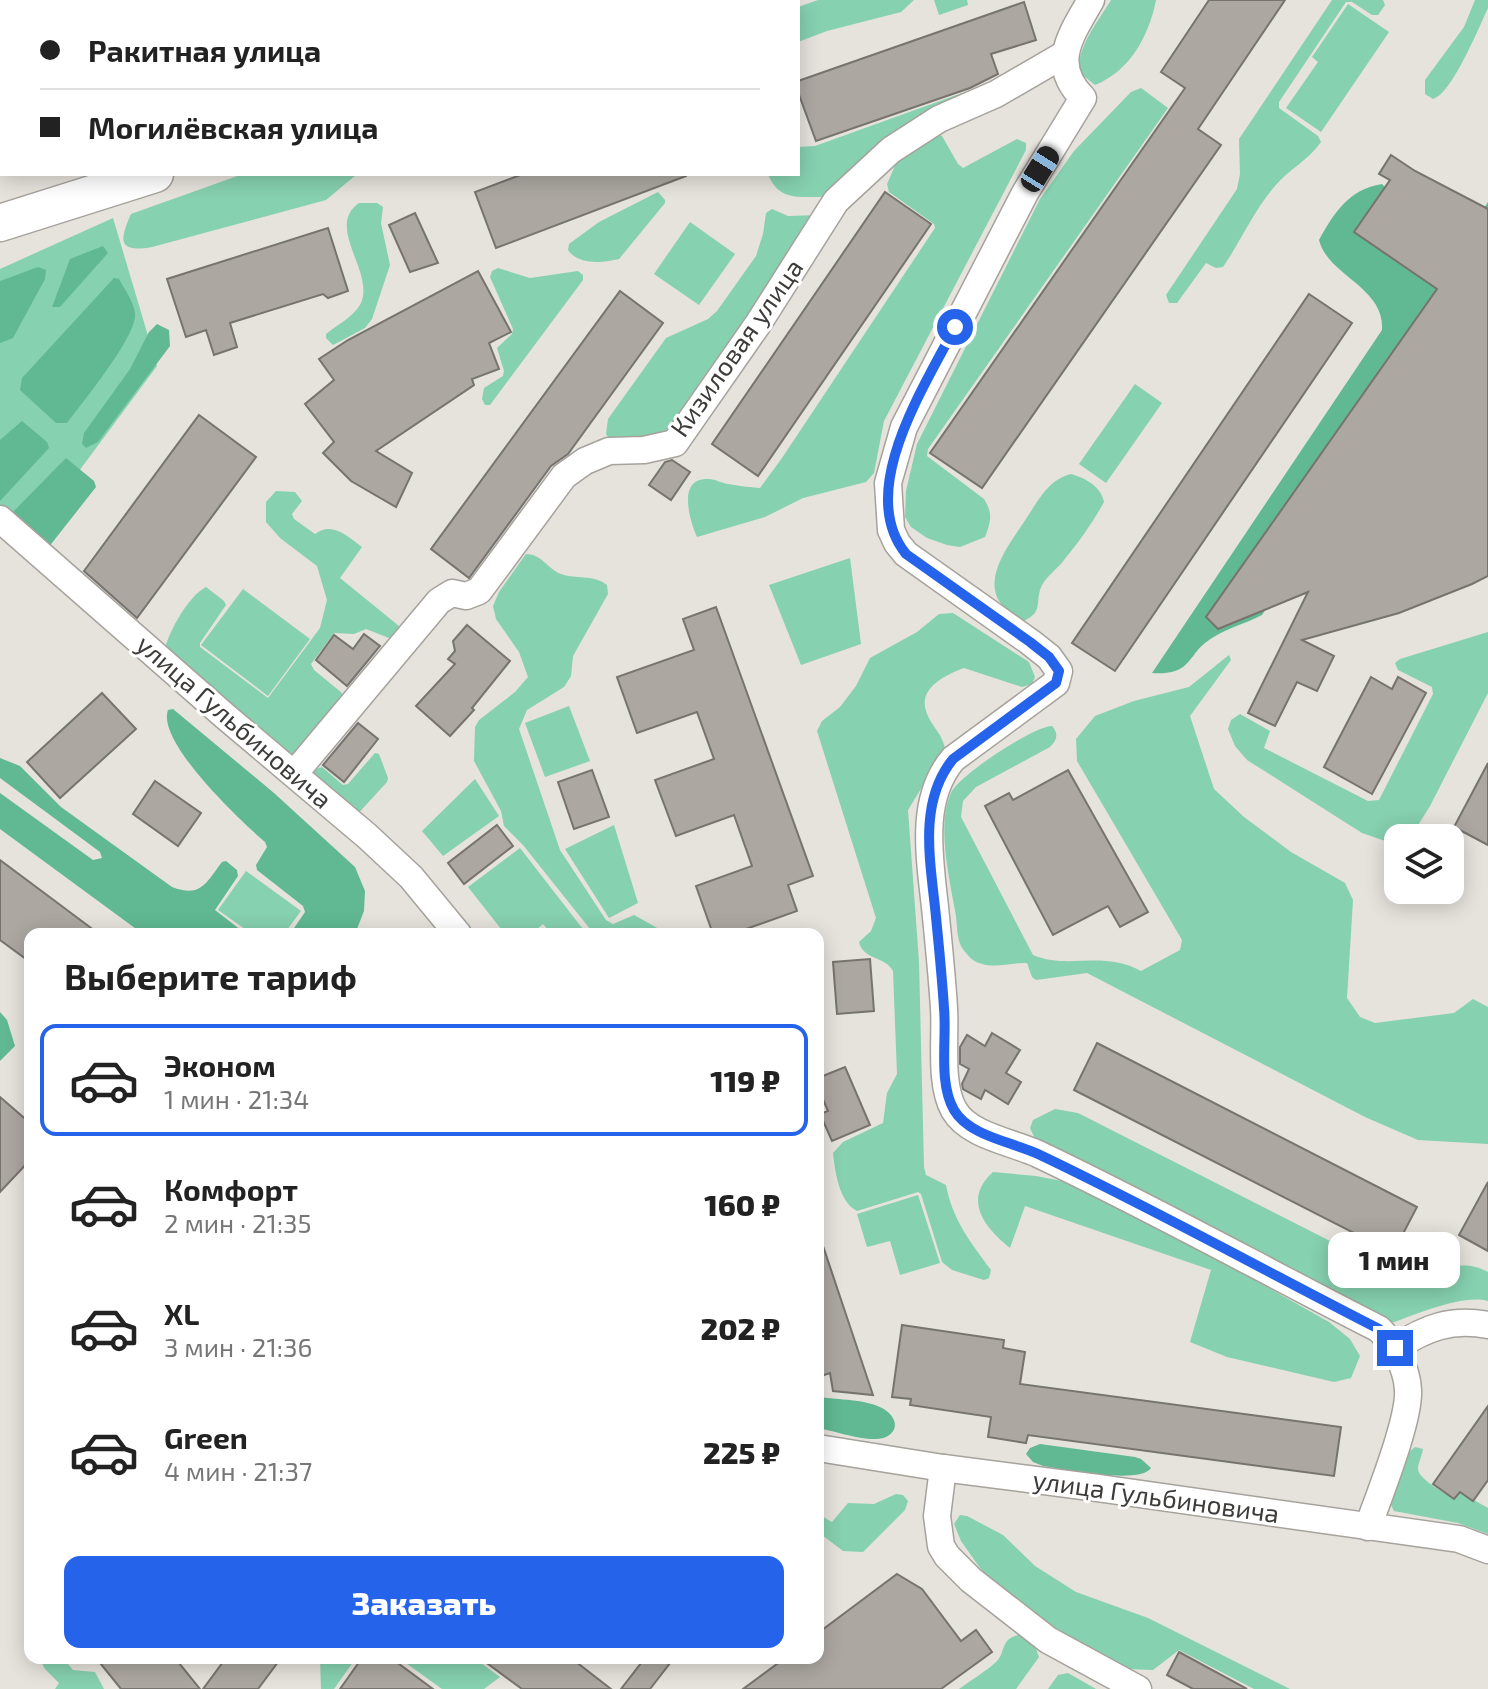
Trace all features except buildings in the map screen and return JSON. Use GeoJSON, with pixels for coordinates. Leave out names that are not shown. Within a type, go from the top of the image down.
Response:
{"type":"FeatureCollection","features":[{"type":"Feature","properties":{"kind":"main road"},"geometry":{"type":"LineString","coordinates":[[0,223],[149,176]]}},
{"type":"Feature","properties":{"kind":"street"},"geometry":{"type":"LineString","coordinates":[[1091,0],[1065,54],[1065,71],[1074,89],[1083,98],[1025,193],[913,408],[897,448],[888,483],[891,530],[906,554],[1030,642],[1049,657],[1059,671],[1056,683],[953,759],[935,788],[928,833],[944,1009],[948,1096],[961,1121],[972,1127],[1036,1153],[1186,1227],[1379,1329],[1395,1348],[1409,1390],[1403,1421],[1368,1527]]}},
{"type":"Feature","properties":{"kind":"street","name":"Кизиловая улица"},"geometry":{"type":"LineString","coordinates":[[294,774],[439,601],[452,593],[466,596],[479,591],[564,476],[585,461],[609,451],[644,450],[675,443],[758,324],[836,201],[858,180],[891,150],[939,119],[996,94],[1065,54]]}},
{"type":"Feature","properties":{"kind":"street","name":"улица Гульбиновича"},"geometry":{"type":"LineString","coordinates":[[0,519],[411,877],[453,928]]}},
{"type":"Feature","properties":{"kind":"street"},"geometry":{"type":"LineString","coordinates":[[1395,1348],[1418,1333],[1440,1324],[1475,1322],[1488,1325]]}},
{"type":"Feature","properties":{"kind":"street","name":"улица Гульбиновича"},"geometry":{"type":"LineString","coordinates":[[824,1449],[1459,1539],[1488,1550]]}},
{"type":"Feature","properties":{"kind":"street"},"geometry":{"type":"LineString","coordinates":[[943,1468],[937,1516],[941,1546],[947,1556],[971,1580],[1048,1640],[1138,1689]]}},
{"type":"Feature","properties":{"kind":"green space"},"geometry":{"type":"Polygon","coordinates":[[[818,0],[914,0],[901,12],[800,41],[800,6],[818,0]]]}},
{"type":"Feature","properties":{"kind":"green space"},"geometry":{"type":"Polygon","coordinates":[[[934,0],[967,0],[968,5],[939,15],[934,0]]]}},
{"type":"Feature","properties":{"kind":"green space"},"geometry":{"type":"Polygon","coordinates":[[[1111,0],[1156,0],[1136,51],[1118,71],[1095,85],[1079,72],[1079,62],[1089,34],[1111,0]]]}},
{"type":"Feature","properties":{"kind":"green space"},"geometry":{"type":"Polygon","coordinates":[[[1332,0],[1383,0],[1385,5],[1378,15],[1372,15],[1352,2],[1346,2],[1279,102],[1279,108],[1318,136],[1321,142],[1267,195],[1223,267],[1216,268],[1206,263],[1177,303],[1169,303],[1166,295],[1237,189],[1239,139],[1332,0]]]}},
{"type":"Feature","properties":{"kind":"green space"},"geometry":{"type":"Polygon","coordinates":[[[1475,0],[1488,0],[1488,8],[1456,73],[1433,99],[1425,94],[1425,80],[1464,27],[1475,0]]]}},
{"type":"Feature","properties":{"kind":"green space"},"geometry":{"type":"Polygon","coordinates":[[[1348,4],[1389,32],[1321,132],[1286,108],[1318,62],[1312,57],[1348,4]]]}},
{"type":"Feature","properties":{"kind":"green space"},"geometry":{"type":"Polygon","coordinates":[[[987,84],[821,197],[796,197],[777,189],[769,176],[800,176],[800,147],[815,146],[987,84]]]}},
{"type":"Feature","properties":{"kind":"green space"},"geometry":{"type":"Polygon","coordinates":[[[1141,88],[1168,108],[928,449],[927,456],[984,499],[990,518],[985,537],[960,547],[927,538],[911,527],[905,517],[906,491],[917,444],[1040,199],[1074,151],[1131,92],[1141,88]]]}},
{"type":"Feature","properties":{"kind":"green space"},"geometry":{"type":"Polygon","coordinates":[[[936,134],[942,136],[963,168],[1017,139],[1026,143],[1026,150],[884,421],[874,473],[866,482],[803,498],[765,517],[697,537],[688,501],[692,485],[709,479],[760,488],[935,228],[934,224],[889,192],[887,184],[900,154],[936,134]]]}},
{"type":"Feature","properties":{"kind":"green space"},"geometry":{"type":"Polygon","coordinates":[[[237,176],[355,176],[326,200],[152,247],[133,248],[124,243],[124,231],[131,214],[237,176]]]}},
{"type":"Feature","properties":{"kind":"green space"},"geometry":{"type":"Polygon","coordinates":[[[1382,184],[1386,188],[1481,213],[1488,202],[1488,245],[1468,301],[1262,615],[1212,638],[1180,669],[1152,673],[1382,330],[1381,315],[1375,303],[1333,263],[1319,240],[1344,204],[1360,191],[1382,184]]]}},
{"type":"Feature","properties":{"kind":"green space"},"geometry":{"type":"Polygon","coordinates":[[[658,192],[665,203],[619,259],[584,260],[568,250],[569,244],[599,222],[658,192]]]}},
{"type":"Feature","properties":{"kind":"green space"},"geometry":{"type":"Polygon","coordinates":[[[359,203],[377,203],[383,207],[381,223],[390,265],[372,319],[365,328],[333,345],[326,334],[357,309],[363,293],[347,225],[350,213],[359,203]]]}},
{"type":"Feature","properties":{"kind":"green space"},"geometry":{"type":"Polygon","coordinates":[[[772,209],[788,216],[818,215],[671,434],[611,441],[606,434],[608,419],[666,338],[708,319],[717,311],[756,256],[766,213],[772,209]]]}},
{"type":"Feature","properties":{"kind":"green space"},"geometry":{"type":"Polygon","coordinates":[[[113,218],[157,366],[27,541],[0,516],[0,269],[113,218]]]}},
{"type":"Feature","properties":{"kind":"green space"},"geometry":{"type":"Polygon","coordinates":[[[690,222],[735,254],[699,305],[654,274],[690,222]]]}},
{"type":"Feature","properties":{"kind":"green space"},"geometry":{"type":"Polygon","coordinates":[[[103,246],[108,253],[60,307],[52,307],[70,259],[103,246]]]}},
{"type":"Feature","properties":{"kind":"green space"},"geometry":{"type":"Polygon","coordinates":[[[38,267],[46,270],[45,279],[13,338],[0,343],[0,281],[38,267]]]}},
{"type":"Feature","properties":{"kind":"green space"},"geometry":{"type":"Polygon","coordinates":[[[498,268],[530,278],[578,271],[583,275],[583,280],[490,405],[485,405],[482,399],[484,388],[503,376],[497,348],[512,334],[513,329],[490,277],[492,271],[498,268]]]}},
{"type":"Feature","properties":{"kind":"green space"},"geometry":{"type":"Polygon","coordinates":[[[114,278],[119,279],[131,301],[135,314],[133,324],[107,369],[67,423],[56,423],[20,390],[22,378],[114,278]]]}},
{"type":"Feature","properties":{"kind":"green space"},"geometry":{"type":"Polygon","coordinates":[[[157,324],[169,330],[170,346],[98,442],[86,448],[82,444],[84,433],[130,369],[149,332],[157,324]]]}},
{"type":"Feature","properties":{"kind":"green space"},"geometry":{"type":"Polygon","coordinates":[[[1135,384],[1162,403],[1106,483],[1079,464],[1135,384]]]}},
{"type":"Feature","properties":{"kind":"green space"},"geometry":{"type":"Polygon","coordinates":[[[22,421],[47,442],[49,448],[0,501],[0,440],[22,421]]]}},
{"type":"Feature","properties":{"kind":"green space"},"geometry":{"type":"Polygon","coordinates":[[[66,458],[94,481],[96,487],[48,548],[11,514],[66,458]]]}},
{"type":"Feature","properties":{"kind":"green space"},"geometry":{"type":"Polygon","coordinates":[[[1071,474],[1092,484],[1100,491],[1104,502],[1075,546],[1044,581],[1036,611],[1024,621],[998,600],[995,588],[1000,562],[1043,493],[1055,481],[1071,474]]]}},
{"type":"Feature","properties":{"kind":"green space"},"geometry":{"type":"Polygon","coordinates":[[[276,491],[295,492],[302,501],[292,514],[294,519],[315,534],[321,530],[333,530],[362,547],[340,578],[399,626],[394,636],[389,638],[366,629],[354,634],[334,633],[311,664],[342,693],[341,699],[291,761],[163,657],[178,618],[206,587],[226,605],[200,647],[268,698],[320,628],[327,600],[317,566],[280,538],[266,522],[266,502],[276,491]]]}},
{"type":"Feature","properties":{"kind":"green space"},"geometry":{"type":"Polygon","coordinates":[[[526,554],[537,557],[558,573],[592,578],[607,585],[608,594],[573,656],[571,676],[564,687],[527,710],[519,729],[560,850],[606,920],[613,924],[634,915],[657,928],[589,928],[504,826],[501,811],[474,761],[475,727],[479,720],[515,692],[528,677],[519,652],[496,619],[493,606],[499,592],[526,554]]]}},
{"type":"Feature","properties":{"kind":"green space"},"geometry":{"type":"Polygon","coordinates":[[[850,558],[861,644],[801,665],[769,585],[850,558]]]}},
{"type":"Feature","properties":{"kind":"green space"},"geometry":{"type":"Polygon","coordinates":[[[243,589],[310,639],[268,696],[201,645],[243,589]]]}},
{"type":"Feature","properties":{"kind":"green space"},"geometry":{"type":"Polygon","coordinates":[[[953,613],[1029,662],[1035,677],[1032,684],[1022,687],[964,668],[930,688],[926,695],[926,711],[943,742],[946,756],[930,774],[908,810],[919,962],[924,1167],[926,1175],[946,1185],[958,1220],[991,1270],[989,1278],[984,1280],[952,1270],[942,1262],[918,1192],[857,1211],[851,1207],[839,1185],[833,1153],[843,1142],[883,1123],[887,1093],[897,1074],[893,971],[865,952],[859,942],[871,931],[876,918],[817,731],[822,721],[840,707],[856,686],[870,658],[917,632],[939,614],[953,613]]]}},
{"type":"Feature","properties":{"kind":"green space"},"geometry":{"type":"Polygon","coordinates":[[[1488,632],[1488,693],[1419,824],[1384,824],[1384,841],[1362,833],[1247,760],[1235,746],[1228,729],[1231,720],[1240,714],[1270,731],[1264,748],[1368,801],[1379,800],[1433,694],[1432,687],[1398,670],[1395,663],[1488,632]]]}},
{"type":"Feature","properties":{"kind":"green space"},"geometry":{"type":"Polygon","coordinates":[[[1229,655],[1231,660],[1190,716],[1214,789],[1244,817],[1291,852],[1345,883],[1353,900],[1347,998],[1360,1017],[1375,1023],[1454,1013],[1473,999],[1488,1007],[1488,1144],[1418,1140],[1365,1117],[1087,973],[1036,980],[1027,963],[986,965],[973,960],[961,946],[944,837],[951,793],[968,775],[998,753],[1030,734],[1052,726],[1056,737],[1050,747],[976,787],[963,801],[961,817],[1033,955],[1059,961],[1113,962],[1141,971],[1180,950],[1182,940],[1077,761],[1076,739],[1095,716],[1134,701],[1189,687],[1229,655]]]}},
{"type":"Feature","properties":{"kind":"green space"},"geometry":{"type":"Polygon","coordinates":[[[569,706],[590,761],[545,777],[525,723],[569,706]]]}},
{"type":"Feature","properties":{"kind":"green space"},"geometry":{"type":"Polygon","coordinates":[[[173,709],[274,793],[355,867],[365,891],[364,911],[357,928],[294,928],[305,912],[303,906],[257,870],[256,865],[267,847],[265,842],[221,800],[187,761],[168,724],[168,710],[173,709]]]}},
{"type":"Feature","properties":{"kind":"green space"},"geometry":{"type":"Polygon","coordinates":[[[375,753],[379,754],[387,782],[354,818],[307,781],[313,770],[322,767],[343,785],[348,784],[375,753]]]}},
{"type":"Feature","properties":{"kind":"green space"},"geometry":{"type":"Polygon","coordinates":[[[0,758],[20,766],[61,807],[172,887],[190,891],[196,889],[226,861],[237,870],[238,876],[215,910],[238,928],[135,928],[0,829],[0,793],[93,860],[102,858],[100,852],[0,778],[0,758]]]}},
{"type":"Feature","properties":{"kind":"green space"},"geometry":{"type":"Polygon","coordinates":[[[475,779],[499,816],[443,856],[422,831],[475,779]]]}},
{"type":"Feature","properties":{"kind":"green space"},"geometry":{"type":"Polygon","coordinates":[[[614,825],[638,903],[609,918],[565,849],[614,825]]]}},
{"type":"Feature","properties":{"kind":"green space"},"geometry":{"type":"Polygon","coordinates":[[[520,848],[582,928],[547,928],[543,924],[538,928],[500,928],[468,887],[520,848]]]}},
{"type":"Feature","properties":{"kind":"green space"},"geometry":{"type":"Polygon","coordinates":[[[246,871],[301,911],[288,928],[244,928],[218,910],[246,871]]]}},
{"type":"Feature","properties":{"kind":"green space"},"geometry":{"type":"Polygon","coordinates":[[[0,1012],[7,1020],[15,1046],[0,1061],[0,1012]]]}},
{"type":"Feature","properties":{"kind":"green space"},"geometry":{"type":"Polygon","coordinates":[[[1055,1109],[1078,1113],[1391,1272],[1414,1275],[1461,1265],[1479,1268],[1488,1272],[1488,1301],[1452,1303],[1389,1324],[1039,1147],[1030,1128],[1033,1120],[1055,1109]]]}},
{"type":"Feature","properties":{"kind":"green space"},"geometry":{"type":"Polygon","coordinates":[[[993,1172],[1062,1181],[1180,1238],[1329,1322],[1350,1339],[1360,1356],[1351,1378],[1334,1382],[1227,1357],[1190,1342],[1211,1270],[1025,1206],[1010,1248],[992,1232],[980,1213],[979,1193],[993,1172]]]}},
{"type":"Feature","properties":{"kind":"green space"},"geometry":{"type":"Polygon","coordinates":[[[918,1195],[940,1263],[900,1275],[890,1241],[867,1247],[857,1214],[918,1195]]]}},
{"type":"Feature","properties":{"kind":"green space"},"geometry":{"type":"Polygon","coordinates":[[[824,1397],[875,1405],[893,1418],[894,1430],[886,1437],[871,1439],[824,1429],[824,1397]]]}},
{"type":"Feature","properties":{"kind":"green space"},"geometry":{"type":"Polygon","coordinates":[[[1040,1444],[1135,1457],[1151,1468],[1144,1473],[1118,1476],[1043,1466],[1033,1462],[1026,1454],[1030,1448],[1040,1444]]]}},
{"type":"Feature","properties":{"kind":"green space"},"geometry":{"type":"Polygon","coordinates":[[[1415,1447],[1423,1449],[1418,1469],[1427,1481],[1454,1499],[1460,1492],[1488,1508],[1488,1534],[1458,1523],[1394,1511],[1390,1503],[1408,1453],[1415,1447]]]}},
{"type":"Feature","properties":{"kind":"green space"},"geometry":{"type":"Polygon","coordinates":[[[896,1494],[903,1495],[908,1501],[905,1510],[863,1552],[843,1551],[824,1537],[824,1517],[832,1522],[848,1503],[874,1504],[896,1494]]]}},
{"type":"Feature","properties":{"kind":"green space"},"geometry":{"type":"Polygon","coordinates":[[[960,1515],[1003,1535],[1035,1566],[1076,1592],[1148,1618],[1290,1689],[1254,1689],[1179,1650],[1153,1670],[1127,1669],[1059,1639],[1020,1609],[980,1568],[961,1541],[954,1524],[960,1515]]]}},
{"type":"Feature","properties":{"kind":"green space"},"geometry":{"type":"Polygon","coordinates":[[[1019,1635],[1035,1646],[1039,1657],[1016,1689],[959,1689],[996,1662],[1006,1642],[1019,1635]]]}},
{"type":"Feature","properties":{"kind":"green space"},"geometry":{"type":"Polygon","coordinates":[[[42,1664],[68,1664],[73,1670],[95,1672],[104,1689],[55,1689],[59,1683],[42,1664]]]}},
{"type":"Feature","properties":{"kind":"green space"},"geometry":{"type":"Polygon","coordinates":[[[320,1664],[352,1664],[334,1689],[321,1689],[320,1664]]]}},
{"type":"Feature","properties":{"kind":"green space"},"geometry":{"type":"Polygon","coordinates":[[[407,1664],[482,1664],[500,1677],[484,1689],[442,1689],[407,1664]]]}},
{"type":"Feature","properties":{"kind":"green space"},"geometry":{"type":"Polygon","coordinates":[[[1068,1673],[1096,1689],[1048,1689],[1058,1675],[1068,1673]]]}},
{"type":"Feature","properties":{"kind":"route"},"geometry":{"type":"LineString","coordinates":[[955,327],[904,427],[890,470],[891,530],[906,554],[1049,657],[1059,676],[1056,683],[953,759],[935,788],[928,833],[950,1102],[961,1121],[1036,1153],[1186,1227],[1379,1329],[1395,1348]]}}]}
